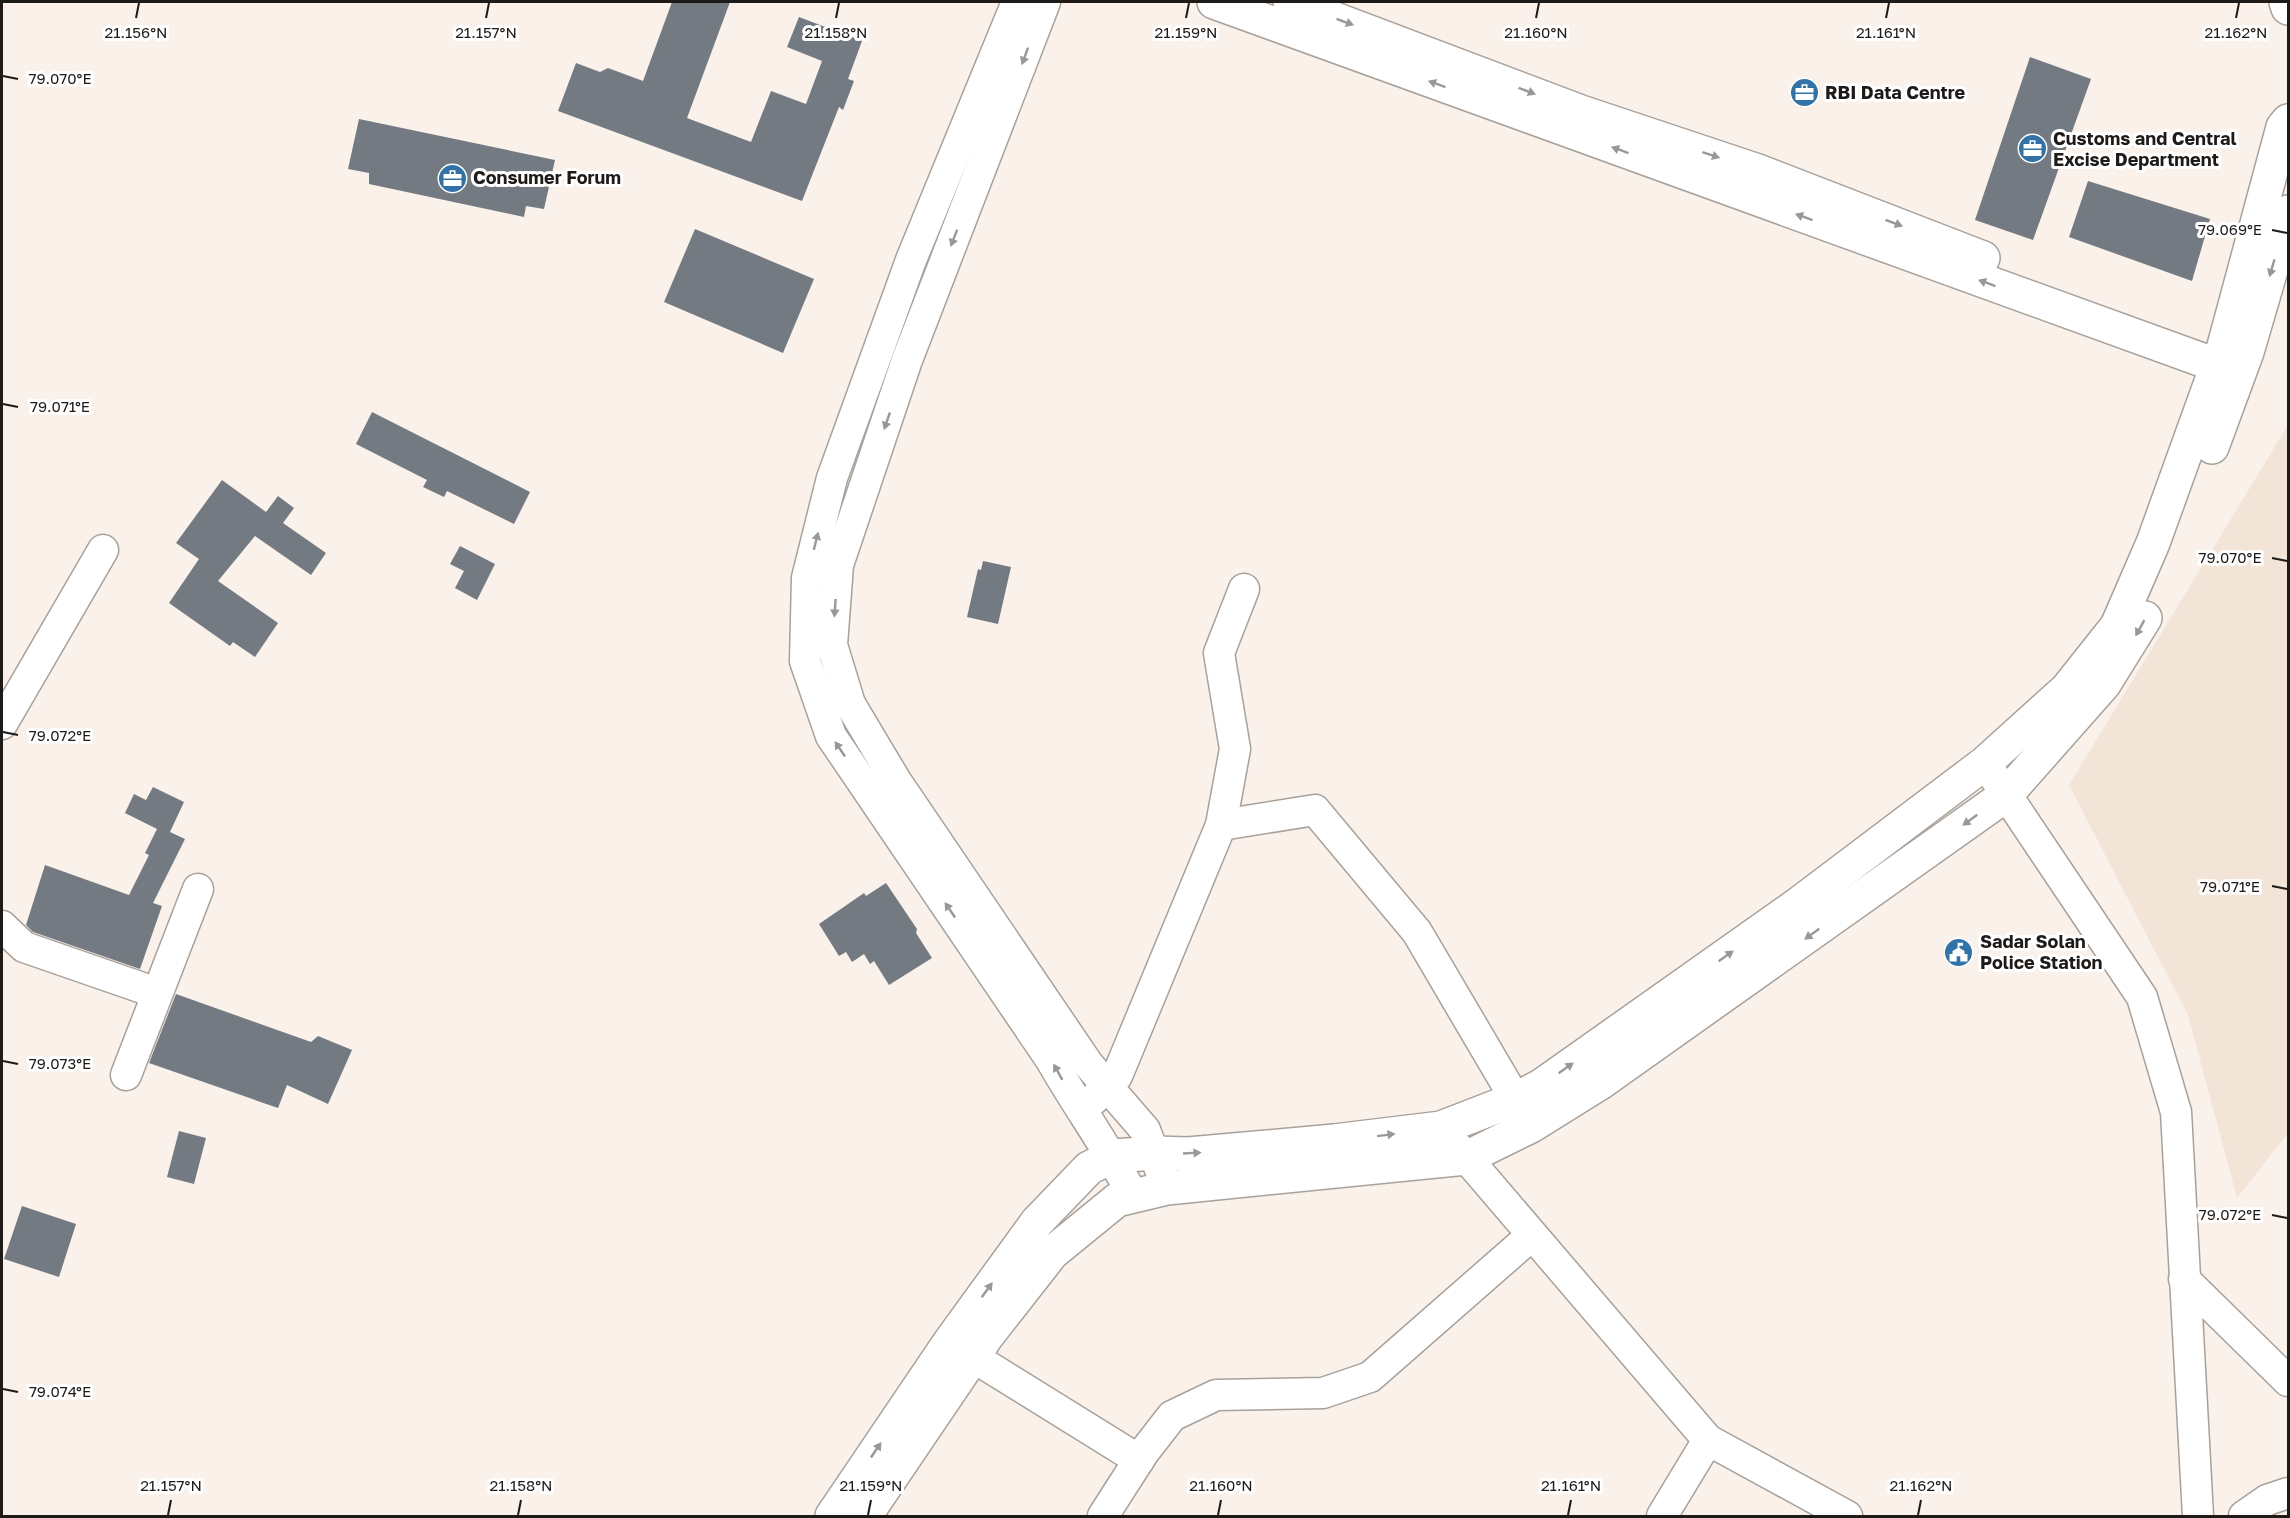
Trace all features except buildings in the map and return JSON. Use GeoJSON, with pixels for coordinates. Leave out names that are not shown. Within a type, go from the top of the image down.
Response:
{"type":"FeatureCollection","features":[{"type":"Feature","properties":{"kind":"main road"},"geometry":{"type":"LineString","coordinates":[[1214,2],[2232,360]]}},
{"type":"Feature","properties":{"kind":"main road"},"geometry":{"type":"LineString","coordinates":[[1290,2],[1581,112],[1758,171],[2082,297],[2232,360]]}},
{"type":"Feature","properties":{"kind":"main road"},"geometry":{"type":"LineString","coordinates":[[2286,2],[2289,8]]}},
{"type":"Feature","properties":{"kind":"main road"},"geometry":{"type":"LineString","coordinates":[[832,1516],[949,1342],[1037,1222],[1089,1168],[1113,1156],[1155,1153],[1188,1154],[1323,1142],[1441,1128],[1523,1113],[1600,1083],[2006,795],[2104,684],[2142,626],[2232,360],[2283,127],[2289,121]]}},
{"type":"Feature","properties":{"kind":"main road"},"geometry":{"type":"LineString","coordinates":[[865,1516],[973,1357],[1052,1253],[1117,1200],[1167,1188],[1466,1158],[1523,1113],[1541,1086],[1797,905],[1985,763],[2067,689],[2117,626],[2232,360],[2289,212]]}},
{"type":"Feature","properties":{"kind":"street"},"geometry":{"type":"LineString","coordinates":[[1017,2],[911,260],[832,478],[807,578],[805,661],[831,736],[1051,1060],[1080,1111],[1113,1156],[1133,1196]]}},
{"type":"Feature","properties":{"kind":"street"},"geometry":{"type":"LineString","coordinates":[[1045,2],[907,360],[838,565],[832,645],[850,704],[896,781],[1088,1064],[1145,1130],[1167,1188]]}},
{"type":"Feature","properties":{"kind":"street"},"geometry":{"type":"LineString","coordinates":[[2,724],[104,550]]}},
{"type":"Feature","properties":{"kind":"street"},"geometry":{"type":"LineString","coordinates":[[1080,1111],[1117,1076],[1221,825],[1235,749],[1219,653],[1244,589]]}},
{"type":"Feature","properties":{"kind":"street"},"geometry":{"type":"LineString","coordinates":[[1985,763],[2142,997],[2176,1112],[2198,1516]]}},
{"type":"Feature","properties":{"kind":"street"},"geometry":{"type":"LineString","coordinates":[[1221,825],[1315,810],[1417,932],[1523,1113]]}},
{"type":"Feature","properties":{"kind":"street"},"geometry":{"type":"LineString","coordinates":[[126,1075],[198,889]]}},
{"type":"Feature","properties":{"kind":"street"},"geometry":{"type":"LineString","coordinates":[[2,926],[24,946],[157,993]]}},
{"type":"Feature","properties":{"kind":"street"},"geometry":{"type":"LineString","coordinates":[[1441,1128],[1531,1236],[1708,1440],[1847,1516]]}},
{"type":"Feature","properties":{"kind":"street"},"geometry":{"type":"LineString","coordinates":[[1103,1516],[1139,1460],[1172,1416],[1216,1395],[1323,1393],[1370,1377],[1531,1236]]}},
{"type":"Feature","properties":{"kind":"street"},"geometry":{"type":"LineString","coordinates":[[2184,1279],[2289,1381]]}},
{"type":"Feature","properties":{"kind":"street"},"geometry":{"type":"LineString","coordinates":[[973,1357],[1139,1460]]}},
{"type":"Feature","properties":{"kind":"street"},"geometry":{"type":"LineString","coordinates":[[1662,1516],[1708,1440]]}},
{"type":"Feature","properties":{"kind":"street"},"geometry":{"type":"LineString","coordinates":[[2244,1516],[2266,1500],[2289,1492]]}},
{"type":"Feature","properties":{"kind":"shaded area"},"geometry":{"type":"Polygon","coordinates":[[[2288,425],[2288,1133],[2237,1198],[2188,1015],[2069,785],[2288,425]]]}},
{"type":"Feature","properties":{"kind":"place","name":"RBI Data Centre"},"geometry":{"type":"Point","coordinates":[1804,93]}},
{"type":"Feature","properties":{"kind":"place","name":"Customs and Central Excise Department"},"geometry":{"type":"Point","coordinates":[2032,149]}},
{"type":"Feature","properties":{"kind":"place","name":"Consumer Forum"},"geometry":{"type":"Point","coordinates":[452,178]}},
{"type":"Feature","properties":{"kind":"place","name":"Sadar Solan Police Station"},"geometry":{"type":"Point","coordinates":[1959,952]}}]}
